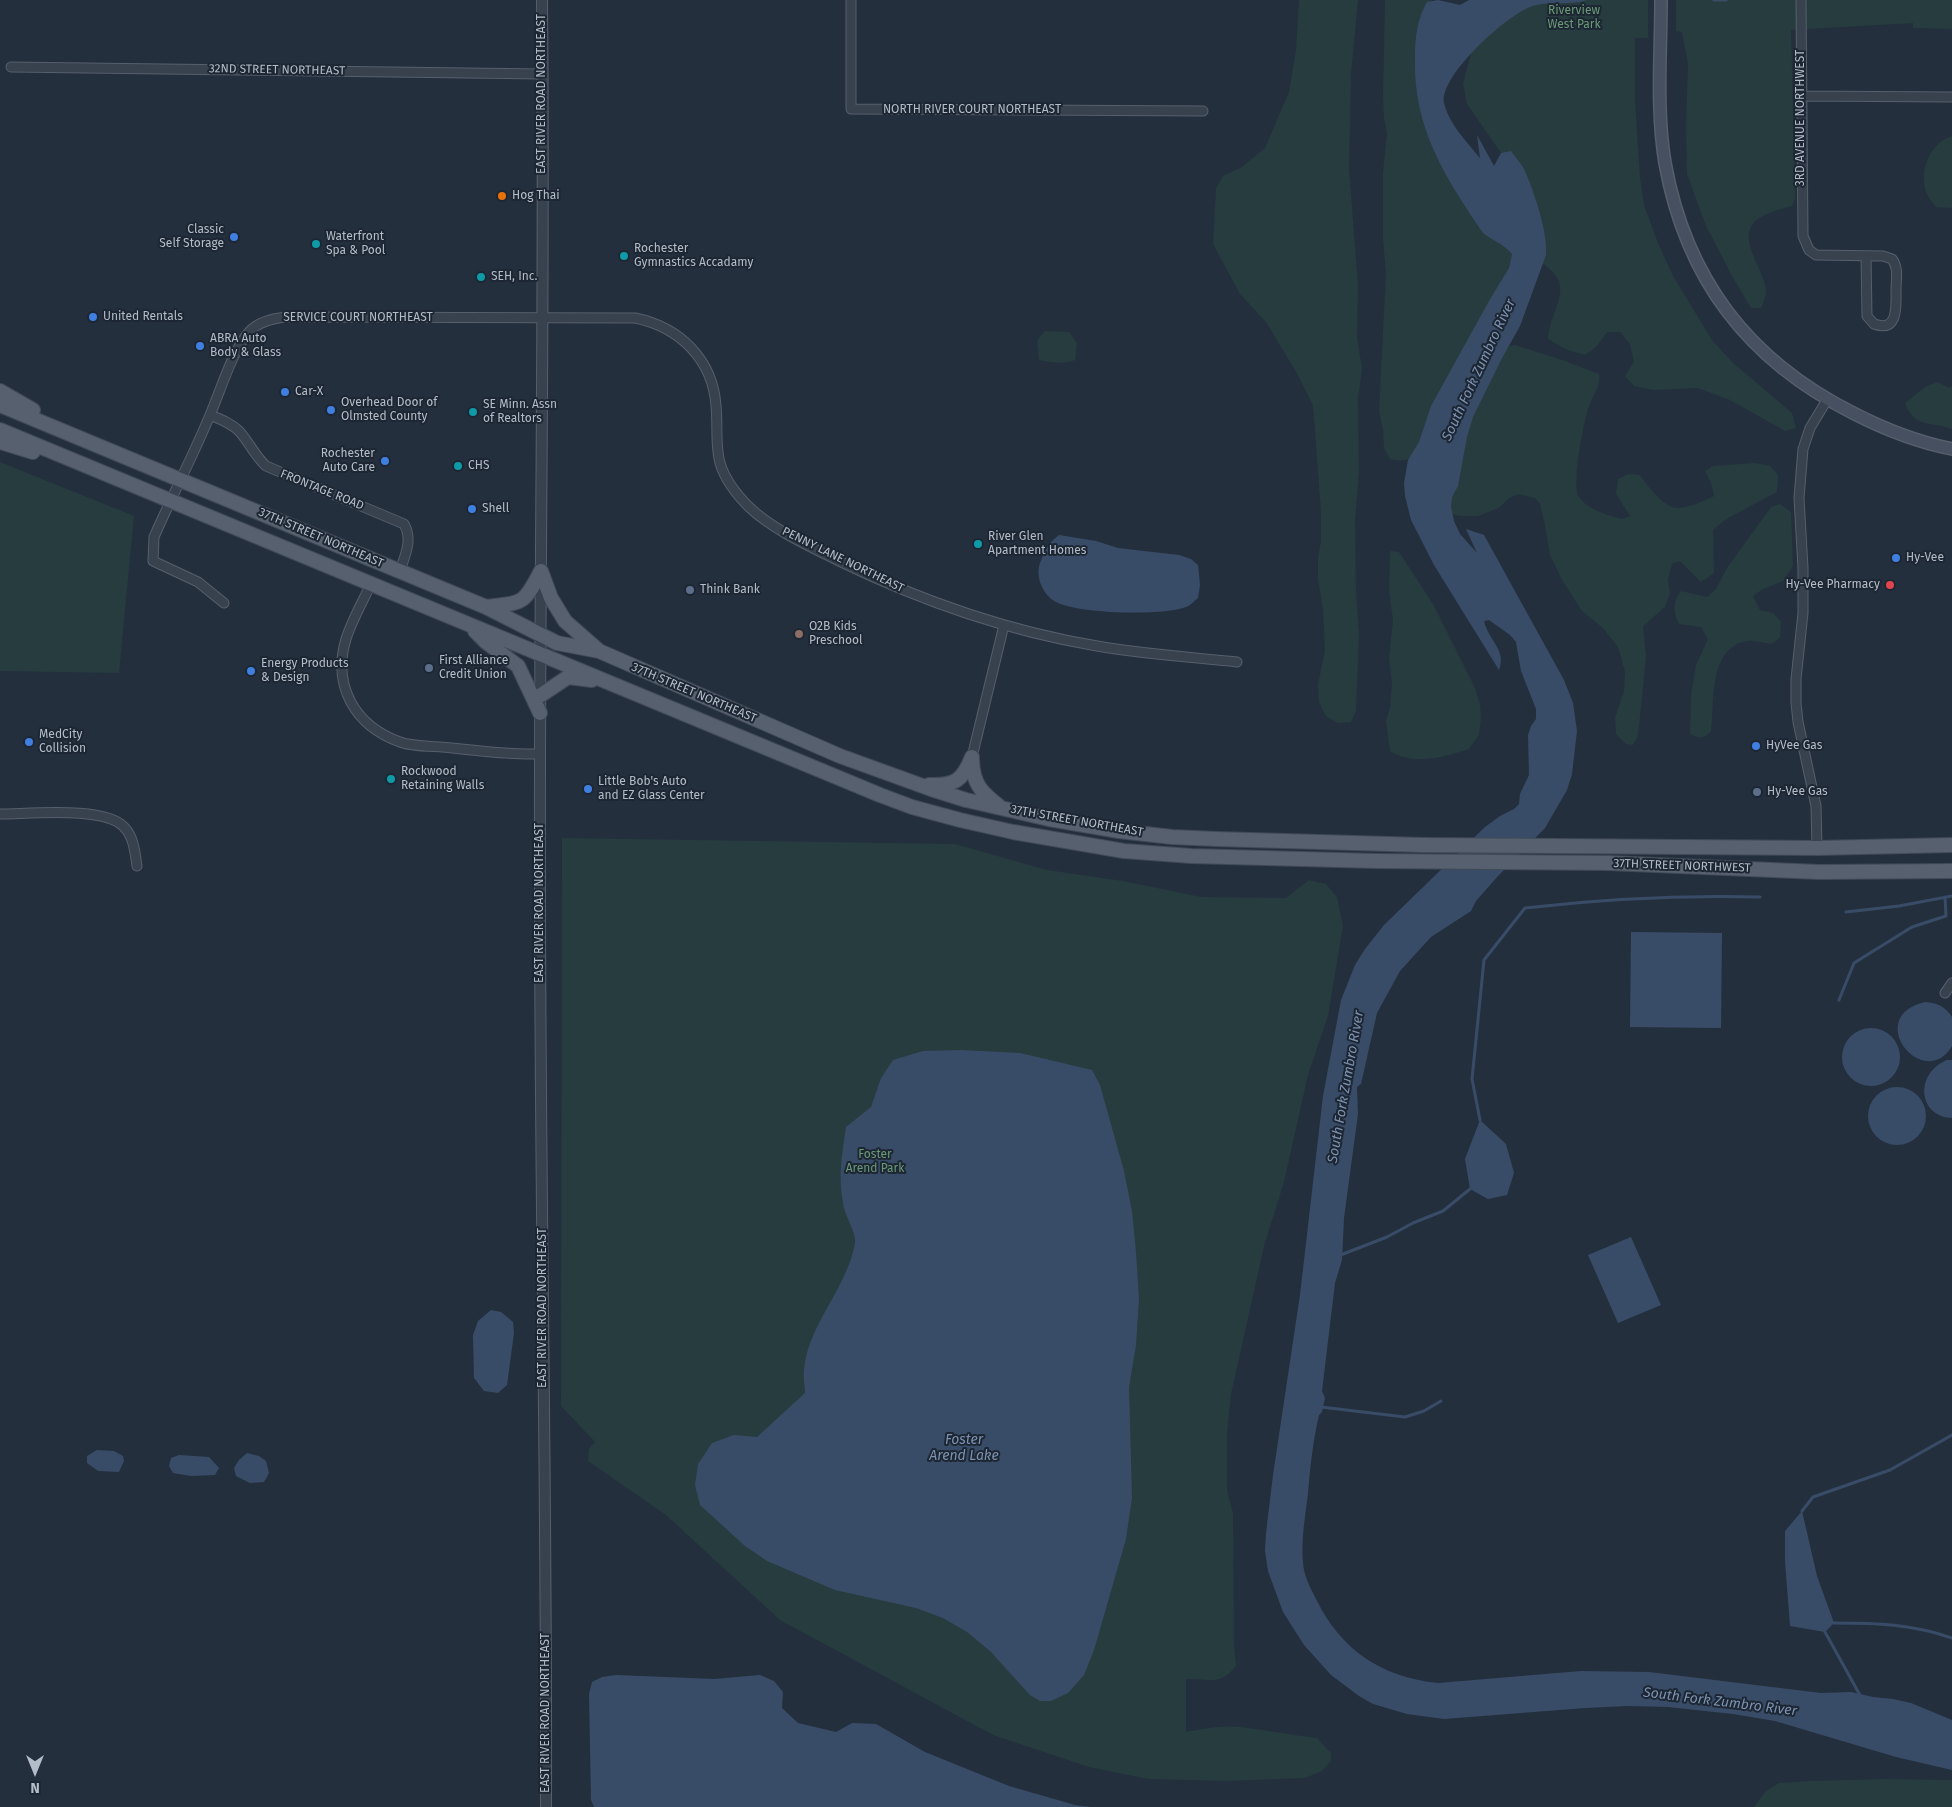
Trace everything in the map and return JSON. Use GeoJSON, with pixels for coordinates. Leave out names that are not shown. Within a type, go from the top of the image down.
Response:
{"type":"FeatureCollection","features":[{"type":"Feature","properties":{"kind":"main road"},"geometry":{"type":"LineString","coordinates":[[1661,0],[1660,117],[1662,140],[1671,188],[1690,247],[1722,306],[1744,334],[1777,365],[1827,400],[1895,433],[1952,449]]}},
{"type":"Feature","properties":{"kind":"main road"},"geometry":{"type":"LineString","coordinates":[[0,391],[102,447]]}},
{"type":"Feature","properties":{"kind":"main road","name":"37TH STREET NORTHEAST"},"geometry":{"type":"LineString","coordinates":[[0,405],[486,607],[557,643],[599,651],[840,756],[966,800],[1049,819],[1119,831],[1172,837],[1423,845]]}},
{"type":"Feature","properties":{"kind":"main road","name":"37TH STREET NORTHEAST"},"geometry":{"type":"LineString","coordinates":[[0,430],[469,626],[888,798],[960,820],[1013,832],[1124,851],[1191,856],[1411,861]]}},
{"type":"Feature","properties":{"kind":"main road"},"geometry":{"type":"LineString","coordinates":[[0,442],[99,472]]}},
{"type":"Feature","properties":{"kind":"main road"},"geometry":{"type":"LineString","coordinates":[[486,607],[519,602],[524,599],[531,591],[541,571]]}},
{"type":"Feature","properties":{"kind":"main road"},"geometry":{"type":"LineString","coordinates":[[541,571],[551,598],[565,621],[599,651]]}},
{"type":"Feature","properties":{"kind":"main road"},"geometry":{"type":"LineString","coordinates":[[469,626],[486,642],[518,666],[540,713]]}},
{"type":"Feature","properties":{"kind":"main road"},"geometry":{"type":"LineString","coordinates":[[541,695],[568,677],[608,682]]}},
{"type":"Feature","properties":{"kind":"main road"},"geometry":{"type":"LineString","coordinates":[[891,775],[927,785],[948,784],[966,773],[972,757]]}},
{"type":"Feature","properties":{"kind":"main road"},"geometry":{"type":"LineString","coordinates":[[972,757],[974,778],[978,786],[1001,808]]}},
{"type":"Feature","properties":{"kind":"main road","name":"37TH STREET NORTHWEST"},"geometry":{"type":"LineString","coordinates":[[1423,845],[1817,848],[1952,845]]}},
{"type":"Feature","properties":{"kind":"main road","name":"37TH STREET NORTHWEST"},"geometry":{"type":"LineString","coordinates":[[1411,861],[1566,862],[1819,872],[1952,871]]}},
{"type":"Feature","properties":{"kind":"street","name":"EAST RIVER ROAD NORTHEAST"},"geometry":{"type":"LineString","coordinates":[[542,0],[543,318],[540,754],[546,1807]]}},
{"type":"Feature","properties":{"kind":"street","name":"NORTH RIVER COURT NORTHEAST"},"geometry":{"type":"LineString","coordinates":[[851,0],[851,109],[1203,111]]}},
{"type":"Feature","properties":{"kind":"street","name":"3RD AVENUE NORTHWEST"},"geometry":{"type":"LineString","coordinates":[[1801,0],[1803,236],[1809,250],[1816,255],[1866,256]]}},
{"type":"Feature","properties":{"kind":"street","name":"32ND STREET NORTHEAST"},"geometry":{"type":"LineString","coordinates":[[11,67],[543,74]]}},
{"type":"Feature","properties":{"kind":"street"},"geometry":{"type":"LineString","coordinates":[[1801,96],[1952,97]]}},
{"type":"Feature","properties":{"kind":"street"},"geometry":{"type":"LineString","coordinates":[[1866,256],[1888,257],[1896,265],[1896,311],[1894,320],[1887,325],[1874,324],[1867,316],[1866,256]]}},
{"type":"Feature","properties":{"kind":"street","name":"SERVICE COURT NORTHEAST"},"geometry":{"type":"LineString","coordinates":[[224,603],[198,582],[153,561],[154,538],[244,339],[255,327],[269,320],[288,317],[543,318]]}},
{"type":"Feature","properties":{"kind":"street","name":"PENNY LANE NORTHEAST"},"geometry":{"type":"LineString","coordinates":[[543,318],[635,318],[659,325],[683,340],[694,350],[709,373],[716,405],[720,462],[731,486],[748,507],[776,527],[863,572],[932,602],[1004,625],[1096,646],[1237,662]]}},
{"type":"Feature","properties":{"kind":"street"},"geometry":{"type":"LineString","coordinates":[[1817,848],[1816,806],[1798,722],[1796,703],[1796,678],[1804,612],[1800,489],[1803,449],[1810,428],[1827,400]]}},
{"type":"Feature","properties":{"kind":"street","name":"FRONTAGE ROAD"},"geometry":{"type":"LineString","coordinates":[[210,415],[227,422],[238,430],[256,457],[266,466],[404,524],[409,533],[409,541],[400,571]]}},
{"type":"Feature","properties":{"kind":"street"},"geometry":{"type":"LineString","coordinates":[[371,584],[346,639],[343,657],[342,678],[347,695],[360,718],[400,743],[506,753],[540,754]]}},
{"type":"Feature","properties":{"kind":"street"},"geometry":{"type":"LineString","coordinates":[[972,757],[1004,625]]}},
{"type":"Feature","properties":{"kind":"street"},"geometry":{"type":"LineString","coordinates":[[0,814],[93,814],[113,819],[126,828],[134,845],[137,866]]}},
{"type":"Feature","properties":{"kind":"street"},"geometry":{"type":"LineString","coordinates":[[1945,993],[1952,983]]}},
{"type":"Feature","properties":{"kind":"green space"},"geometry":{"type":"Polygon","coordinates":[[[1299,0],[1358,0],[1351,74],[1349,169],[1358,285],[1357,337],[1362,369],[1358,399],[1359,472],[1355,521],[1359,633],[1356,711],[1351,722],[1338,723],[1326,716],[1319,702],[1318,684],[1325,651],[1323,609],[1318,579],[1321,512],[1313,405],[1298,375],[1266,322],[1240,294],[1213,244],[1216,189],[1223,176],[1242,167],[1265,148],[1289,92],[1296,50],[1299,0]]]}},
{"type":"Feature","properties":{"kind":"green space"},"geometry":{"type":"Polygon","coordinates":[[[1385,0],[1432,0],[1427,9],[1419,67],[1509,241],[1512,254],[1509,268],[1423,446],[1405,460],[1390,459],[1384,448],[1383,429],[1379,411],[1386,273],[1383,240],[1383,173],[1387,133],[1383,96],[1385,0]]]}},
{"type":"Feature","properties":{"kind":"green space","name":"Riverview West Park"},"geometry":{"type":"Polygon","coordinates":[[[1515,0],[1648,0],[1648,38],[1635,38],[1635,101],[1640,177],[1644,205],[1673,276],[1712,340],[1732,362],[1792,413],[1796,428],[1785,431],[1730,400],[1698,388],[1653,390],[1634,386],[1625,376],[1634,362],[1630,344],[1620,332],[1607,332],[1597,346],[1585,355],[1565,349],[1548,339],[1560,297],[1558,279],[1551,270],[1539,261],[1510,158],[1501,153],[1467,104],[1463,83],[1473,47],[1515,0]]]}},
{"type":"Feature","properties":{"kind":"green space"},"geometry":{"type":"Polygon","coordinates":[[[1676,0],[1952,0],[1952,29],[1913,28],[1913,23],[1791,30],[1795,199],[1792,206],[1771,212],[1759,218],[1752,225],[1749,234],[1752,253],[1766,290],[1761,308],[1751,308],[1732,276],[1706,226],[1687,174],[1688,64],[1682,32],[1676,31],[1676,0]]]}},
{"type":"Feature","properties":{"kind":"green space"},"geometry":{"type":"Polygon","coordinates":[[[1952,136],[1952,208],[1936,207],[1925,190],[1925,168],[1934,148],[1952,136]]]}},
{"type":"Feature","properties":{"kind":"green space"},"geometry":{"type":"Polygon","coordinates":[[[1045,331],[1069,332],[1077,343],[1075,360],[1062,363],[1039,360],[1037,340],[1045,331]]]}},
{"type":"Feature","properties":{"kind":"green space"},"geometry":{"type":"Polygon","coordinates":[[[1515,345],[1599,374],[1598,387],[1589,406],[1584,425],[1576,480],[1579,497],[1593,509],[1622,519],[1630,516],[1616,494],[1618,479],[1629,474],[1640,475],[1661,500],[1677,508],[1691,506],[1714,496],[1711,483],[1705,471],[1713,466],[1755,463],[1770,466],[1778,475],[1777,492],[1726,519],[1713,530],[1714,573],[1701,582],[1680,561],[1672,564],[1668,579],[1670,594],[1665,607],[1643,626],[1646,656],[1638,736],[1633,745],[1626,744],[1616,734],[1615,718],[1624,691],[1625,672],[1618,647],[1603,628],[1582,611],[1562,580],[1550,555],[1540,504],[1535,498],[1519,494],[1509,498],[1499,508],[1478,516],[1461,516],[1446,513],[1429,490],[1499,349],[1515,345]]]}},
{"type":"Feature","properties":{"kind":"green space"},"geometry":{"type":"Polygon","coordinates":[[[1937,382],[1950,388],[1952,386],[1952,429],[1919,421],[1913,417],[1905,403],[1925,387],[1937,382]]]}},
{"type":"Feature","properties":{"kind":"green space"},"geometry":{"type":"Polygon","coordinates":[[[0,462],[134,516],[119,673],[0,671],[0,462]]]}},
{"type":"Feature","properties":{"kind":"green space"},"geometry":{"type":"Polygon","coordinates":[[[1780,504],[1791,512],[1793,566],[1783,581],[1763,589],[1753,596],[1760,610],[1773,613],[1781,622],[1780,638],[1771,644],[1747,641],[1734,646],[1725,654],[1716,677],[1711,731],[1704,737],[1697,737],[1690,734],[1691,695],[1696,665],[1708,639],[1701,627],[1679,624],[1675,611],[1676,599],[1681,591],[1707,597],[1716,589],[1727,568],[1771,507],[1780,504]]]}},
{"type":"Feature","properties":{"kind":"green space"},"geometry":{"type":"Polygon","coordinates":[[[1390,551],[1399,552],[1433,604],[1475,688],[1480,704],[1481,718],[1479,735],[1469,749],[1429,759],[1408,758],[1390,751],[1386,721],[1390,707],[1392,683],[1389,658],[1393,620],[1389,591],[1390,551]]]}},
{"type":"Feature","properties":{"kind":"green space","name":"Foster Arend Park"},"geometry":{"type":"Polygon","coordinates":[[[562,838],[955,844],[1047,870],[1123,881],[1201,897],[1286,898],[1309,880],[1326,884],[1337,897],[1343,926],[1328,1016],[1308,1075],[1284,1182],[1264,1246],[1231,1394],[1227,1433],[1227,1490],[1233,1513],[1234,1645],[1236,1666],[1230,1673],[1219,1679],[1186,1679],[1186,1732],[1233,1727],[1317,1738],[1331,1753],[1331,1761],[1322,1771],[1305,1778],[1226,1781],[1148,1779],[1089,1767],[993,1735],[780,1620],[666,1515],[588,1461],[589,1449],[595,1442],[561,1406],[562,838]]]}},
{"type":"Feature","properties":{"kind":"green space"},"geometry":{"type":"Polygon","coordinates":[[[1885,1779],[1952,1780],[1952,1807],[1754,1807],[1766,1791],[1779,1783],[1885,1779]]]}},
{"type":"Feature","properties":{"kind":"water","name":"South Fork Zumbro River"},"geometry":{"type":"Polygon","coordinates":[[[1438,0],[1460,5],[1469,0],[1587,0],[1573,3],[1537,5],[1519,13],[1506,22],[1476,48],[1463,63],[1445,91],[1444,103],[1454,125],[1480,158],[1477,135],[1494,166],[1501,153],[1511,151],[1520,163],[1525,171],[1536,201],[1543,224],[1546,246],[1546,255],[1520,326],[1473,417],[1467,437],[1458,486],[1452,497],[1451,507],[1454,521],[1460,534],[1477,553],[1466,529],[1484,535],[1564,680],[1573,703],[1577,731],[1572,774],[1567,790],[1545,828],[1498,876],[1476,901],[1471,911],[1431,937],[1400,971],[1377,1013],[1361,1084],[1357,1087],[1358,1114],[1344,1218],[1342,1260],[1335,1283],[1322,1391],[1325,1398],[1315,1435],[1304,1528],[1303,1563],[1305,1572],[1316,1599],[1338,1633],[1365,1658],[1398,1675],[1438,1683],[1581,1671],[1649,1672],[1821,1693],[1851,1692],[1893,1699],[1911,1703],[1952,1720],[1952,1770],[1896,1757],[1775,1721],[1668,1707],[1585,1708],[1444,1719],[1407,1714],[1373,1704],[1331,1675],[1304,1645],[1283,1612],[1268,1571],[1265,1551],[1273,1475],[1300,1295],[1323,1096],[1341,1000],[1355,965],[1384,925],[1485,827],[1519,804],[1520,794],[1529,775],[1528,735],[1536,719],[1536,709],[1521,671],[1516,642],[1510,635],[1489,620],[1484,621],[1501,657],[1499,670],[1434,565],[1411,520],[1405,496],[1404,483],[1408,460],[1419,442],[1431,406],[1509,268],[1512,254],[1483,233],[1456,192],[1434,151],[1419,107],[1415,58],[1417,29],[1427,2],[1438,0]]]}},
{"type":"Feature","properties":{"kind":"water"},"geometry":{"type":"Polygon","coordinates":[[[1059,535],[1096,541],[1118,548],[1179,555],[1191,559],[1198,565],[1200,585],[1198,598],[1186,607],[1140,613],[1083,609],[1056,602],[1047,595],[1041,585],[1039,568],[1047,547],[1059,535]]]}},
{"type":"Feature","properties":{"kind":"water"},"geometry":{"type":"Polygon","coordinates":[[[1631,932],[1722,933],[1721,1028],[1630,1027],[1631,932]]]}},
{"type":"Feature","properties":{"kind":"water"},"geometry":{"type":"Polygon","coordinates":[[[1925,1002],[1940,1006],[1947,1010],[1952,1017],[1952,1046],[1940,1058],[1927,1061],[1915,1057],[1904,1047],[1898,1035],[1899,1022],[1907,1010],[1925,1002]]]}},
{"type":"Feature","properties":{"kind":"water"},"geometry":{"type":"Polygon","coordinates":[[[1871,1028],[1882,1030],[1895,1041],[1900,1057],[1898,1068],[1887,1081],[1871,1086],[1860,1084],[1847,1073],[1842,1057],[1844,1046],[1855,1033],[1871,1028]]]}},
{"type":"Feature","properties":{"kind":"water","name":"Foster Arend Lake"},"geometry":{"type":"Polygon","coordinates":[[[961,1050],[1020,1053],[1092,1070],[1100,1085],[1124,1171],[1132,1211],[1139,1299],[1136,1345],[1129,1387],[1132,1498],[1126,1539],[1094,1650],[1084,1675],[1068,1693],[1051,1701],[1040,1701],[1030,1695],[990,1651],[967,1632],[943,1618],[916,1608],[835,1590],[767,1561],[745,1546],[700,1505],[695,1485],[698,1464],[712,1443],[734,1435],[757,1437],[805,1393],[804,1373],[807,1353],[820,1322],[851,1260],[855,1243],[854,1234],[844,1208],[841,1184],[841,1165],[846,1127],[871,1107],[881,1078],[893,1060],[923,1051],[961,1050]]]}},
{"type":"Feature","properties":{"kind":"water"},"geometry":{"type":"Polygon","coordinates":[[[1947,1060],[1952,1060],[1952,1118],[1940,1115],[1932,1110],[1924,1093],[1929,1074],[1947,1060]]]}},
{"type":"Feature","properties":{"kind":"water"},"geometry":{"type":"Polygon","coordinates":[[[1891,1087],[1903,1087],[1918,1095],[1926,1110],[1926,1122],[1918,1137],[1903,1145],[1891,1145],[1876,1137],[1868,1122],[1868,1110],[1876,1095],[1891,1087]]]}},
{"type":"Feature","properties":{"kind":"water"},"geometry":{"type":"Polygon","coordinates":[[[1480,1120],[1506,1144],[1514,1173],[1507,1195],[1488,1199],[1470,1189],[1465,1159],[1480,1120]]]}},
{"type":"Feature","properties":{"kind":"water"},"geometry":{"type":"Polygon","coordinates":[[[1631,1237],[1661,1305],[1618,1323],[1588,1255],[1631,1237]]]}},
{"type":"Feature","properties":{"kind":"water"},"geometry":{"type":"Polygon","coordinates":[[[491,1310],[501,1312],[513,1322],[514,1333],[507,1385],[498,1393],[484,1391],[474,1378],[473,1335],[478,1321],[491,1310]]]}},
{"type":"Feature","properties":{"kind":"water"},"geometry":{"type":"Polygon","coordinates":[[[97,1450],[114,1451],[123,1456],[124,1461],[119,1472],[98,1471],[87,1463],[87,1456],[97,1450]]]}},
{"type":"Feature","properties":{"kind":"water"},"geometry":{"type":"Polygon","coordinates":[[[247,1453],[259,1456],[266,1461],[269,1473],[264,1482],[250,1483],[236,1476],[234,1468],[247,1453]]]}},
{"type":"Feature","properties":{"kind":"water"},"geometry":{"type":"Polygon","coordinates":[[[179,1455],[209,1457],[219,1468],[215,1475],[191,1476],[173,1473],[169,1466],[171,1458],[179,1455]]]}},
{"type":"Feature","properties":{"kind":"water"},"geometry":{"type":"Polygon","coordinates":[[[1802,1511],[1817,1576],[1834,1623],[1825,1632],[1790,1626],[1785,1561],[1785,1531],[1802,1511]]]}},
{"type":"Feature","properties":{"kind":"water"},"geometry":{"type":"Polygon","coordinates":[[[616,1675],[714,1679],[760,1675],[774,1681],[783,1692],[782,1708],[798,1723],[836,1732],[852,1723],[876,1724],[925,1752],[1009,1786],[1075,1805],[1092,1807],[594,1807],[591,1800],[589,1694],[592,1682],[602,1677],[616,1675]]]}},
{"type":"Feature","properties":{"kind":"waterway"},"geometry":{"type":"LineString","coordinates":[[1714,0],[1726,0]]}},
{"type":"Feature","properties":{"kind":"waterway"},"geometry":{"type":"LineString","coordinates":[[1846,912],[1899,906],[1952,896]]}},
{"type":"Feature","properties":{"kind":"waterway"},"geometry":{"type":"LineString","coordinates":[[1480,1120],[1472,1079],[1484,960],[1525,908],[1642,898],[1760,897]]}},
{"type":"Feature","properties":{"kind":"waterway"},"geometry":{"type":"LineString","coordinates":[[1839,1000],[1854,963],[1912,927],[1946,916],[1945,897]]}},
{"type":"Feature","properties":{"kind":"waterway"},"geometry":{"type":"LineString","coordinates":[[1338,1256],[1387,1237],[1413,1223],[1443,1211],[1470,1189]]}},
{"type":"Feature","properties":{"kind":"waterway"},"geometry":{"type":"LineString","coordinates":[[1321,1407],[1405,1417],[1424,1411],[1441,1401]]}},
{"type":"Feature","properties":{"kind":"waterway"},"geometry":{"type":"LineString","coordinates":[[1802,1511],[1813,1497],[1890,1470],[1952,1435]]}},
{"type":"Feature","properties":{"kind":"waterway"},"geometry":{"type":"LineString","coordinates":[[1834,1623],[1894,1625],[1937,1633],[1952,1638]]}},
{"type":"Feature","properties":{"kind":"waterway"},"geometry":{"type":"LineString","coordinates":[[1825,1632],[1861,1697]]}},
{"type":"Feature","properties":{"kind":"place","name":"Hog Thai"},"geometry":{"type":"Point","coordinates":[502,196]}},
{"type":"Feature","properties":{"kind":"place","name":"Classic Self Storage"},"geometry":{"type":"Point","coordinates":[234,237]}},
{"type":"Feature","properties":{"kind":"place","name":"Waterfront Spa & Pool"},"geometry":{"type":"Point","coordinates":[316,244]}},
{"type":"Feature","properties":{"kind":"place","name":"Rochester Gymnastics Accadamy"},"geometry":{"type":"Point","coordinates":[624,256]}},
{"type":"Feature","properties":{"kind":"place","name":"SEH, Inc."},"geometry":{"type":"Point","coordinates":[481,277]}},
{"type":"Feature","properties":{"kind":"place","name":"United Rentals"},"geometry":{"type":"Point","coordinates":[93,317]}},
{"type":"Feature","properties":{"kind":"place","name":"ABRA Auto Body & Glass"},"geometry":{"type":"Point","coordinates":[200,346]}},
{"type":"Feature","properties":{"kind":"place","name":"Car-X"},"geometry":{"type":"Point","coordinates":[285,392]}},
{"type":"Feature","properties":{"kind":"place","name":"Overhead Door of Olmsted County"},"geometry":{"type":"Point","coordinates":[331,410]}},
{"type":"Feature","properties":{"kind":"place","name":"SE Minn. Assn of Realtors"},"geometry":{"type":"Point","coordinates":[473,412]}},
{"type":"Feature","properties":{"kind":"place","name":"Rochester Auto Care"},"geometry":{"type":"Point","coordinates":[385,461]}},
{"type":"Feature","properties":{"kind":"place","name":"CHS"},"geometry":{"type":"Point","coordinates":[458,466]}},
{"type":"Feature","properties":{"kind":"place","name":"Shell"},"geometry":{"type":"Point","coordinates":[472,509]}},
{"type":"Feature","properties":{"kind":"place","name":"River Glen Apartment Homes"},"geometry":{"type":"Point","coordinates":[978,544]}},
{"type":"Feature","properties":{"kind":"place","name":"Hy-Vee"},"geometry":{"type":"Point","coordinates":[1896,558]}},
{"type":"Feature","properties":{"kind":"place","name":"Hy-Vee Pharmacy"},"geometry":{"type":"Point","coordinates":[1890,585]}},
{"type":"Feature","properties":{"kind":"place","name":"Think Bank"},"geometry":{"type":"Point","coordinates":[690,590]}},
{"type":"Feature","properties":{"kind":"place","name":"O2B Kids Preschool"},"geometry":{"type":"Point","coordinates":[799,634]}},
{"type":"Feature","properties":{"kind":"place","name":"First Alliance Credit Union"},"geometry":{"type":"Point","coordinates":[429,668]}},
{"type":"Feature","properties":{"kind":"place","name":"Energy Products & Design"},"geometry":{"type":"Point","coordinates":[251,671]}},
{"type":"Feature","properties":{"kind":"place","name":"MedCity Collision"},"geometry":{"type":"Point","coordinates":[29,742]}},
{"type":"Feature","properties":{"kind":"place","name":"HyVee Gas"},"geometry":{"type":"Point","coordinates":[1756,746]}},
{"type":"Feature","properties":{"kind":"place","name":"Rockwood Retaining Walls"},"geometry":{"type":"Point","coordinates":[391,779]}},
{"type":"Feature","properties":{"kind":"place","name":"Little Bob's Auto and EZ Glass Center"},"geometry":{"type":"Point","coordinates":[588,789]}},
{"type":"Feature","properties":{"kind":"place","name":"Hy-Vee Gas"},"geometry":{"type":"Point","coordinates":[1757,792]}}]}
